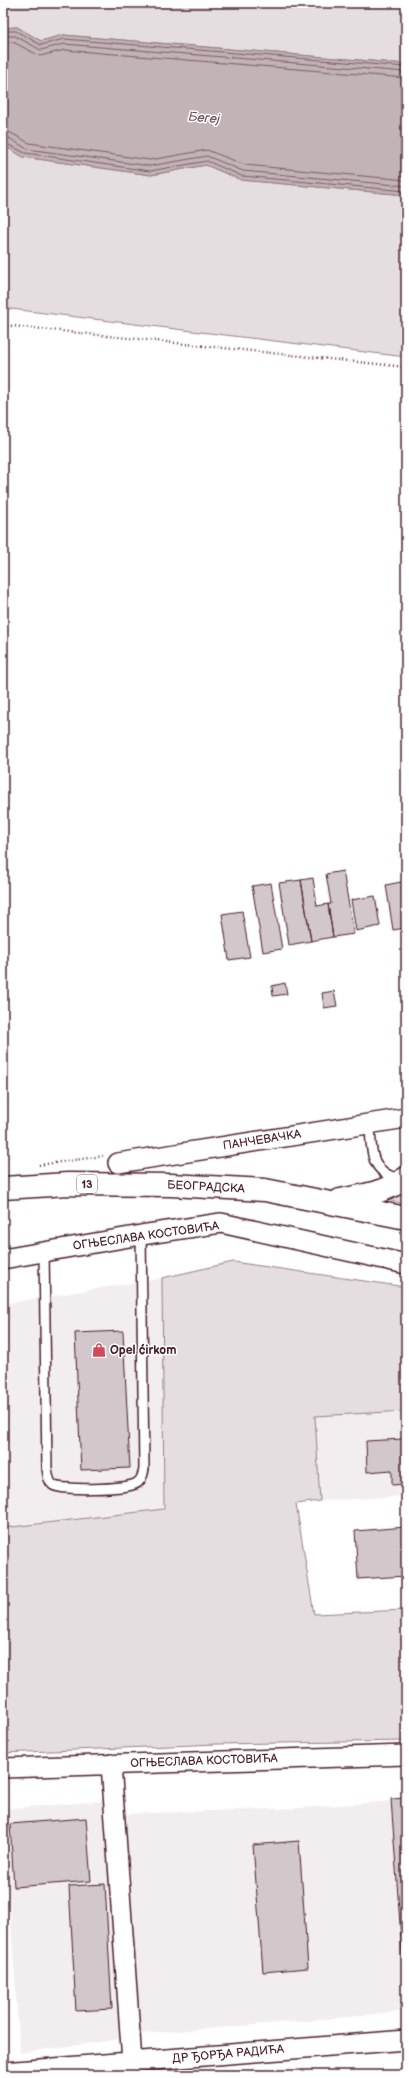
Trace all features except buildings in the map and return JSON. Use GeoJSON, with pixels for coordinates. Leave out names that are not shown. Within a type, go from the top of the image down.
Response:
{"type":"FeatureCollection","features":[{"type":"Feature","properties":{"kind":"main road"},"geometry":{"type":"LineString","coordinates":[[329,1202],[363,1197],[387,1189],[405,1179]]}},
{"type":"Feature","properties":{"kind":"main road","name":"БЕОГРАДСКА"},"geometry":{"type":"LineString","coordinates":[[3,1188],[68,1184],[179,1185],[265,1190],[406,1218]]}},
{"type":"Feature","properties":{"kind":"street","name":"ПАНЧЕВАЧКА"},"geometry":{"type":"LineString","coordinates":[[118,1163],[406,1118]]}},
{"type":"Feature","properties":{"kind":"street","name":"ОГЊЕСЛАВА КОСТОВИЋА"},"geometry":{"type":"LineString","coordinates":[[3,1259],[141,1235],[222,1223],[406,1264]]}},
{"type":"Feature","properties":{"kind":"street","name":"ОГЊЕСЛАВА КОСТОВИЋА"},"geometry":{"type":"LineString","coordinates":[[3,1768],[406,1754]]}},
{"type":"Feature","properties":{"kind":"street"},"geometry":{"type":"LineString","coordinates":[[111,1764],[132,2062]]}},
{"type":"Feature","properties":{"kind":"street","name":"ДР ЂОРЂА РАДИЋА"},"geometry":{"type":"LineString","coordinates":[[3,2072],[406,2040]]}},
{"type":"Feature","properties":{"kind":"lane"},"geometry":{"type":"LineString","coordinates":[[370,1123],[371,1147],[375,1163],[390,1177],[405,1179]]}},
{"type":"Feature","properties":{"kind":"lane"},"geometry":{"type":"LineString","coordinates":[[44,1251],[47,1460],[49,1480],[54,1486],[64,1489],[123,1487],[136,1484],[142,1478],[144,1469],[141,1235]]}},
{"type":"Feature","properties":{"kind":"path"},"geometry":{"type":"LineString","coordinates":[[3,326],[406,367]]}},
{"type":"Feature","properties":{"kind":"shaded area"},"geometry":{"type":"Polygon","coordinates":[[[3,3],[406,3],[406,64],[63,35],[41,41],[17,27],[3,28],[3,3]]]}},
{"type":"Feature","properties":{"kind":"shaded area"},"geometry":{"type":"Polygon","coordinates":[[[3,145],[24,157],[151,175],[206,165],[241,180],[406,195],[406,357],[3,308],[3,145]]]}},
{"type":"Feature","properties":{"kind":"shaded area"},"geometry":{"type":"Polygon","coordinates":[[[406,1187],[406,1204],[378,1198],[406,1187]]]}},
{"type":"Feature","properties":{"kind":"shaded area"},"geometry":{"type":"Polygon","coordinates":[[[233,1262],[406,1287],[406,1411],[315,1416],[320,1501],[296,1504],[314,1614],[406,1610],[406,1741],[218,1744],[3,1753],[3,1528],[164,1509],[162,1278],[233,1262]]]}},
{"type":"Feature","properties":{"kind":"shaded area"},"geometry":{"type":"Polygon","coordinates":[[[162,1278],[165,1509],[3,1528],[3,1304],[162,1278]]]}},
{"type":"Feature","properties":{"kind":"shaded area"},"geometry":{"type":"Polygon","coordinates":[[[406,1411],[406,1496],[320,1501],[315,1416],[406,1411]]]}},
{"type":"Feature","properties":{"kind":"shaded area"},"geometry":{"type":"Polygon","coordinates":[[[406,1800],[406,2011],[318,2020],[137,2034],[121,1814],[301,1808],[406,1800]]]}},
{"type":"Feature","properties":{"kind":"shaded area"},"geometry":{"type":"Polygon","coordinates":[[[103,1801],[120,2039],[20,2053],[3,1809],[103,1801]]]}},
{"type":"Feature","properties":{"kind":"water","name":"Бегеј"},"geometry":{"type":"Polygon","coordinates":[[[17,27],[41,41],[63,35],[406,64],[406,195],[241,180],[206,165],[151,175],[23,157],[3,145],[3,28],[17,27]]]}},
{"type":"Feature","properties":{"kind":"place","name":"Opel ćirkom"},"geometry":{"type":"Point","coordinates":[99,1350]}}]}
